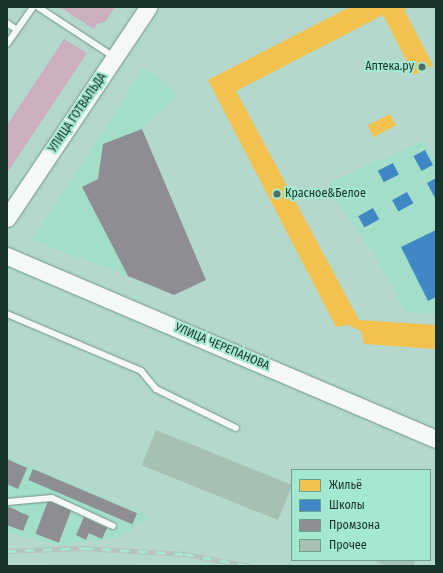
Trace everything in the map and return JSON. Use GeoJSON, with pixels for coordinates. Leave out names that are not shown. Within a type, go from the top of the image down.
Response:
{"type":"FeatureCollection","features":[{"type":"Feature","properties":{"kind":"main road","name":"УЛИЦА ГОТВАЛЬДА"},"geometry":{"type":"LineString","coordinates":[[7,218],[116,58],[148,7]]}},
{"type":"Feature","properties":{"kind":"main road","name":"УЛИЦА ЧЕРЕПАНОВА"},"geometry":{"type":"LineString","coordinates":[[7,256],[436,440]]}},
{"type":"Feature","properties":{"kind":"lane"},"geometry":{"type":"LineString","coordinates":[[7,44],[33,7]]}},
{"type":"Feature","properties":{"kind":"lane"},"geometry":{"type":"LineString","coordinates":[[38,7],[116,58]]}},
{"type":"Feature","properties":{"kind":"lane"},"geometry":{"type":"LineString","coordinates":[[7,23],[18,30]]}},
{"type":"Feature","properties":{"kind":"lane"},"geometry":{"type":"LineString","coordinates":[[7,314],[141,371],[156,389],[236,428]]}},
{"type":"Feature","properties":{"kind":"lane"},"geometry":{"type":"LineString","coordinates":[[7,502],[52,498],[113,526]]}},
{"type":"Feature","properties":{"kind":"shaded area"},"geometry":{"type":"Polygon","coordinates":[[[115,7],[105,22],[97,24],[94,29],[61,8],[115,7]]]}},
{"type":"Feature","properties":{"kind":"shaded area"},"geometry":{"type":"Polygon","coordinates":[[[64,39],[87,53],[7,173],[7,125],[64,39]]]}},
{"type":"Feature","properties":{"kind":"shaded area"},"geometry":{"type":"Polygon","coordinates":[[[143,69],[164,80],[177,96],[142,129],[206,280],[128,276],[31,240],[143,69]]]}},
{"type":"Feature","properties":{"kind":"shaded area"},"geometry":{"type":"Polygon","coordinates":[[[424,140],[436,163],[436,314],[406,312],[369,246],[333,197],[329,183],[424,140]]]}},
{"type":"Feature","properties":{"kind":"shaded area"},"geometry":{"type":"Polygon","coordinates":[[[7,456],[150,517],[117,538],[60,545],[7,533],[7,456]]]}},
{"type":"Feature","properties":{"kind":"building: Жильё"},"geometry":{"type":"Polygon","coordinates":[[[350,7],[409,7],[404,10],[433,65],[414,75],[383,15],[236,91],[359,320],[436,325],[436,349],[364,344],[361,331],[348,325],[336,327],[208,80],[350,7]]]}},
{"type":"Feature","properties":{"kind":"building: Жильё"},"geometry":{"type":"Polygon","coordinates":[[[390,114],[396,126],[374,137],[368,125],[390,114]]]}},
{"type":"Feature","properties":{"kind":"building: Школы"},"geometry":{"type":"Polygon","coordinates":[[[425,150],[433,165],[422,171],[414,156],[425,150]]]}},
{"type":"Feature","properties":{"kind":"building: Школы"},"geometry":{"type":"Polygon","coordinates":[[[393,163],[399,175],[384,182],[378,171],[393,163]]]}},
{"type":"Feature","properties":{"kind":"building: Школы"},"geometry":{"type":"Polygon","coordinates":[[[436,178],[436,200],[427,183],[436,178]]]}},
{"type":"Feature","properties":{"kind":"building: Школы"},"geometry":{"type":"Polygon","coordinates":[[[407,192],[413,203],[398,212],[392,200],[407,192]]]}},
{"type":"Feature","properties":{"kind":"building: Школы"},"geometry":{"type":"Polygon","coordinates":[[[373,208],[379,219],[364,228],[358,216],[373,208]]]}},
{"type":"Feature","properties":{"kind":"building: Школы"},"geometry":{"type":"Polygon","coordinates":[[[436,230],[436,297],[428,301],[401,247],[436,230]]]}},
{"type":"Feature","properties":{"kind":"building: Промзона"},"geometry":{"type":"Polygon","coordinates":[[[142,129],[206,280],[174,295],[128,276],[82,187],[98,179],[103,144],[142,129]]]}},
{"type":"Feature","properties":{"kind":"building: Промзона"},"geometry":{"type":"Polygon","coordinates":[[[7,459],[27,468],[18,489],[7,484],[7,459]]]}},
{"type":"Feature","properties":{"kind":"building: Промзона"},"geometry":{"type":"Polygon","coordinates":[[[33,469],[137,513],[132,524],[28,480],[33,469]]]}},
{"type":"Feature","properties":{"kind":"building: Промзона"},"geometry":{"type":"Polygon","coordinates":[[[48,501],[71,510],[59,543],[35,534],[48,501]]]}},
{"type":"Feature","properties":{"kind":"building: Промзона"},"geometry":{"type":"Polygon","coordinates":[[[7,506],[29,516],[23,531],[7,525],[7,506]]]}},
{"type":"Feature","properties":{"kind":"building: Промзона"},"geometry":{"type":"Polygon","coordinates":[[[84,517],[107,528],[102,539],[89,533],[86,540],[76,535],[84,517]]]}},
{"type":"Feature","properties":{"kind":"building: Прочее"},"geometry":{"type":"Polygon","coordinates":[[[156,430],[291,485],[291,488],[278,520],[142,465],[156,430]]]}},
{"type":"Feature","properties":{"kind":"building: Прочее"},"geometry":{"type":"Polygon","coordinates":[[[375,561],[416,561],[413,566],[387,566],[375,561]]]}},
{"type":"Feature","properties":{"kind":"railway"},"geometry":{"type":"LineString","coordinates":[[7,551],[84,548],[185,554],[250,566]]}},
{"type":"Feature","properties":{"kind":"railway"},"geometry":{"type":"LineString","coordinates":[[47,566],[134,566]]}},
{"type":"Feature","properties":{"kind":"place","name":"Аптека.ру"},"geometry":{"type":"Point","coordinates":[422,67]}},
{"type":"Feature","properties":{"kind":"place","name":"Красное&Белое"},"geometry":{"type":"Point","coordinates":[277,194]}}]}
